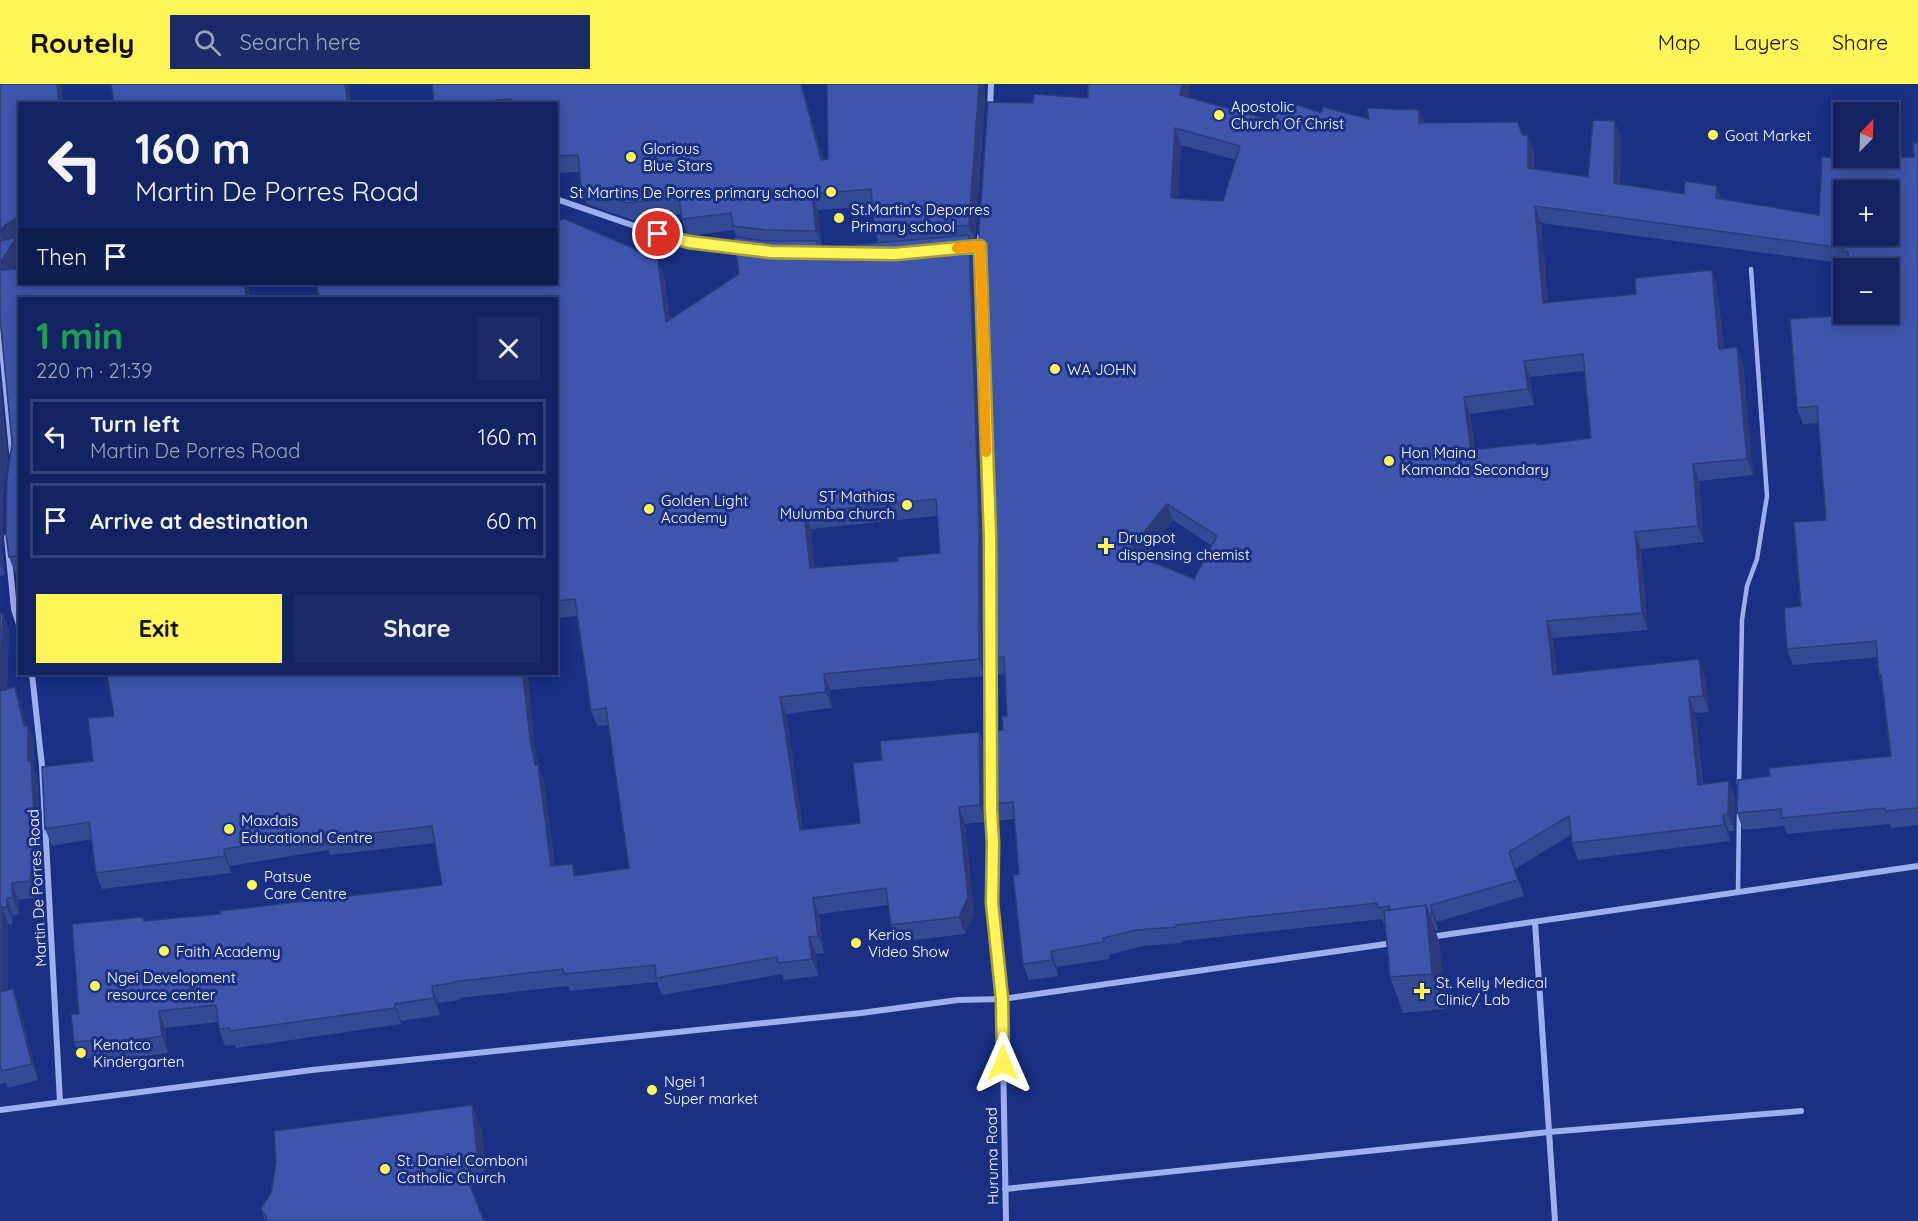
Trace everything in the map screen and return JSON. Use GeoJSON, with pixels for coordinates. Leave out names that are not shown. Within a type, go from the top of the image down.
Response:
{"type":"FeatureCollection","features":[{"type":"Feature","properties":{"kind":"street"},"geometry":{"type":"LineString","coordinates":[[989,122],[991,84]]}},
{"type":"Feature","properties":{"kind":"street"},"geometry":{"type":"LineString","coordinates":[[558,200],[658,234],[689,242],[748,249]]}},
{"type":"Feature","properties":{"kind":"street"},"geometry":{"type":"LineString","coordinates":[[980,235],[981,279]]}},
{"type":"Feature","properties":{"kind":"street"},"geometry":{"type":"LineString","coordinates":[[969,247],[980,246]]}},
{"type":"Feature","properties":{"kind":"street"},"geometry":{"type":"LineString","coordinates":[[0,327],[13,460]]}},
{"type":"Feature","properties":{"kind":"street"},"geometry":{"type":"LineString","coordinates":[[985,378],[990,548]]}},
{"type":"Feature","properties":{"kind":"street"},"geometry":{"type":"LineString","coordinates":[[8,529],[7,552],[14,609],[18,622]]}},
{"type":"Feature","properties":{"kind":"street"},"geometry":{"type":"LineString","coordinates":[[990,648],[991,750]]}},
{"type":"Feature","properties":{"kind":"street","name":"Martin De Porres Road"},"geometry":{"type":"LineString","coordinates":[[32,675],[42,766],[60,1102]]}},
{"type":"Feature","properties":{"kind":"street","name":"Huruma Road"},"geometry":{"type":"LineString","coordinates":[[991,785],[992,903],[1002,999],[1006,1221]]}},
{"type":"Feature","properties":{"kind":"street"},"geometry":{"type":"LineString","coordinates":[[1416,939],[1918,866]]}},
{"type":"Feature","properties":{"kind":"street"},"geometry":{"type":"LineString","coordinates":[[1535,922],[1555,1221]]}},
{"type":"Feature","properties":{"kind":"street"},"geometry":{"type":"LineString","coordinates":[[0,1110],[312,1070],[861,1013],[958,1000],[1002,999],[1405,941]]}},
{"type":"Feature","properties":{"kind":"street"},"geometry":{"type":"LineString","coordinates":[[1005,1189],[1549,1132],[1801,1111]]}},
{"type":"Feature","properties":{"kind":"lane"},"geometry":{"type":"LineString","coordinates":[[1739,786],[1742,620],[1747,586],[1757,559],[1767,496],[1751,269]]}},
{"type":"Feature","properties":{"kind":"lane"},"geometry":{"type":"LineString","coordinates":[[1738,892],[1739,809]]}},
{"type":"Feature","properties":{"kind":"building"},"geometry":{"type":"Polygon","coordinates":[[[0,84],[57,84],[59,102],[18,102],[18,216],[0,229],[0,84]]]}},
{"type":"Feature","properties":{"kind":"building"},"geometry":{"type":"Polygon","coordinates":[[[111,84],[345,84],[348,102],[114,102],[111,84]]]}},
{"type":"Feature","properties":{"kind":"building"},"geometry":{"type":"Polygon","coordinates":[[[432,84],[801,84],[821,160],[828,159],[827,84],[979,84],[969,225],[875,232],[871,189],[812,194],[816,231],[765,230],[733,226],[731,213],[682,219],[679,197],[627,203],[581,187],[578,155],[558,156],[558,102],[511,102],[511,99],[434,102],[432,84]]]}},
{"type":"Feature","properties":{"kind":"building"},"geometry":{"type":"Polygon","coordinates":[[[1088,84],[1182,84],[1180,95],[1274,121],[1281,99],[1321,113],[1323,107],[1369,119],[1367,108],[1419,110],[1419,123],[1518,122],[1522,135],[1528,135],[1528,168],[1588,177],[1593,120],[1615,121],[1614,183],[1684,194],[1685,181],[1717,186],[1716,198],[1819,215],[1822,157],[1833,158],[1833,168],[1899,168],[1899,157],[1914,157],[1913,143],[1918,143],[1918,808],[1885,811],[1885,808],[1781,818],[1781,809],[1737,813],[1738,780],[1770,776],[1769,768],[1891,756],[1876,641],[1787,649],[1784,608],[1801,606],[1794,522],[1826,520],[1817,406],[1797,408],[1790,319],[1833,316],[1833,324],[1899,324],[1899,258],[1848,258],[1848,252],[1843,251],[1843,248],[1535,206],[1543,303],[1636,294],[1635,278],[1712,270],[1719,349],[1737,347],[1747,459],[1693,464],[1698,526],[1635,532],[1642,613],[1547,621],[1553,675],[1699,659],[1703,696],[1689,697],[1698,785],[1729,781],[1728,814],[1723,815],[1724,825],[1572,843],[1569,816],[1509,852],[1518,880],[1431,905],[1432,914],[1429,914],[1426,905],[1390,910],[1389,906],[1378,908],[1377,903],[1176,925],[1176,927],[1136,930],[1103,938],[1104,942],[1051,951],[1052,960],[1023,964],[1013,875],[1019,874],[1013,802],[991,804],[990,792],[990,731],[1003,730],[1002,716],[1007,716],[1004,657],[990,659],[989,520],[979,230],[988,102],[1033,103],[1034,94],[1088,98],[1088,84]],[[1175,128],[1171,198],[1223,201],[1240,146],[1175,128]],[[1583,354],[1524,361],[1528,389],[1464,397],[1471,450],[1591,438],[1583,354]],[[1167,504],[1128,552],[1194,579],[1217,536],[1167,504]]]}},
{"type":"Feature","properties":{"kind":"building"},"geometry":{"type":"Polygon","coordinates":[[[565,219],[658,259],[666,322],[739,274],[734,237],[765,241],[817,241],[818,248],[969,235],[979,520],[979,659],[824,674],[826,692],[780,697],[800,830],[860,823],[853,763],[882,760],[880,741],[979,732],[980,805],[959,807],[968,897],[959,917],[891,925],[886,888],[813,898],[818,936],[809,937],[812,959],[778,963],[777,957],[656,978],[655,965],[564,974],[563,969],[453,982],[432,986],[434,998],[395,1004],[395,1008],[230,1031],[230,1028],[219,1029],[216,1005],[159,1011],[162,1036],[103,1045],[102,1040],[74,1042],[71,1014],[79,1014],[72,924],[143,917],[144,921],[220,914],[220,911],[442,885],[432,826],[324,839],[324,833],[224,849],[225,856],[96,873],[89,822],[45,829],[42,767],[93,761],[88,718],[114,716],[107,675],[523,675],[530,739],[535,765],[538,764],[551,866],[573,864],[574,876],[629,868],[606,708],[591,710],[575,599],[558,601],[558,297],[319,297],[317,285],[558,285],[558,221],[565,219]],[[936,499],[804,513],[810,568],[898,561],[897,557],[940,553],[936,499]]]}},
{"type":"Feature","properties":{"kind":"building"},"geometry":{"type":"Polygon","coordinates":[[[17,237],[0,263],[0,241],[17,237]]]}},
{"type":"Feature","properties":{"kind":"building"},"geometry":{"type":"Polygon","coordinates":[[[18,269],[18,285],[244,285],[247,297],[18,297],[18,555],[9,557],[6,535],[7,478],[12,443],[0,318],[0,270],[18,269]]]}},
{"type":"Feature","properties":{"kind":"building"},"geometry":{"type":"Polygon","coordinates":[[[0,426],[2,443],[0,455],[0,426]]]}},
{"type":"Feature","properties":{"kind":"building"},"geometry":{"type":"Polygon","coordinates":[[[0,614],[3,614],[0,691],[0,614]]]}},
{"type":"Feature","properties":{"kind":"building"},"geometry":{"type":"Polygon","coordinates":[[[15,687],[24,726],[28,726],[28,761],[31,761],[35,833],[30,881],[12,883],[13,898],[7,898],[7,907],[2,907],[2,991],[13,989],[32,1064],[2,1071],[0,1066],[0,691],[15,687]]]}},
{"type":"Feature","properties":{"kind":"building"},"geometry":{"type":"Polygon","coordinates":[[[1426,905],[1432,974],[1390,977],[1384,911],[1426,905]]]}},
{"type":"Feature","properties":{"kind":"building","name":"St. Daniel Comboni Catholic Church"},"geometry":{"type":"Polygon","coordinates":[[[472,1105],[477,1153],[460,1160],[484,1221],[268,1221],[261,1208],[271,1193],[276,1162],[274,1131],[472,1105]]]}},
{"type":"Feature","properties":{"kind":"slow traffic"},"geometry":{"type":"LineString","coordinates":[[957,248],[980,246],[986,452]]}},
{"type":"Feature","properties":{"kind":"place","name":"Apostolic Church Of Christ"},"geometry":{"type":"Point","coordinates":[1219,115]}},
{"type":"Feature","properties":{"kind":"place","name":"Goat Market"},"geometry":{"type":"Point","coordinates":[1713,135]}},
{"type":"Feature","properties":{"kind":"place","name":"Glorious Blue Stars"},"geometry":{"type":"Point","coordinates":[631,157]}},
{"type":"Feature","properties":{"kind":"place","name":"St Martins De Porres primary school"},"geometry":{"type":"Point","coordinates":[831,192]}},
{"type":"Feature","properties":{"kind":"place","name":"St.Martin's Deporres Primary school"},"geometry":{"type":"Point","coordinates":[839,218]}},
{"type":"Feature","properties":{"kind":"place","name":"WA JOHN"},"geometry":{"type":"Point","coordinates":[1055,369]}},
{"type":"Feature","properties":{"kind":"place","name":"Hon Maina Kamanda Secondary"},"geometry":{"type":"Point","coordinates":[1389,461]}},
{"type":"Feature","properties":{"kind":"place","name":"ST Mathias Mulumba church"},"geometry":{"type":"Point","coordinates":[907,505]}},
{"type":"Feature","properties":{"kind":"place","name":"Golden Light Academy"},"geometry":{"type":"Point","coordinates":[649,509]}},
{"type":"Feature","properties":{"kind":"place","name":"Drugpot dispensing chemist"},"geometry":{"type":"Point","coordinates":[1106,546]}},
{"type":"Feature","properties":{"kind":"place","name":"Maxdais Educational Centre"},"geometry":{"type":"Point","coordinates":[229,829]}},
{"type":"Feature","properties":{"kind":"place","name":"Patsue Care Centre"},"geometry":{"type":"Point","coordinates":[252,885]}},
{"type":"Feature","properties":{"kind":"place","name":"Kerios Video Show"},"geometry":{"type":"Point","coordinates":[856,943]}},
{"type":"Feature","properties":{"kind":"place","name":"Faith Academy"},"geometry":{"type":"Point","coordinates":[164,951]}},
{"type":"Feature","properties":{"kind":"place","name":"Ngei Development resource center"},"geometry":{"type":"Point","coordinates":[95,986]}},
{"type":"Feature","properties":{"kind":"place","name":"St. Kelly Medical Clinic/ Lab"},"geometry":{"type":"Point","coordinates":[1422,991]}},
{"type":"Feature","properties":{"kind":"place","name":"Kenatco Kindergarten"},"geometry":{"type":"Point","coordinates":[81,1053]}},
{"type":"Feature","properties":{"kind":"place","name":"Ngei 1 Super market"},"geometry":{"type":"Point","coordinates":[652,1090]}},
{"type":"Feature","properties":{"kind":"place","name":"St. Daniel Comboni Catholic Church"},"geometry":{"type":"Point","coordinates":[385,1169]}},
{"type":"Feature","properties":{"kind":"route"},"geometry":{"type":"LineString","coordinates":[[658,234],[689,242],[771,252],[895,254],[980,246],[985,446],[990,537],[992,903],[1002,999],[1003,1063]]}}]}
